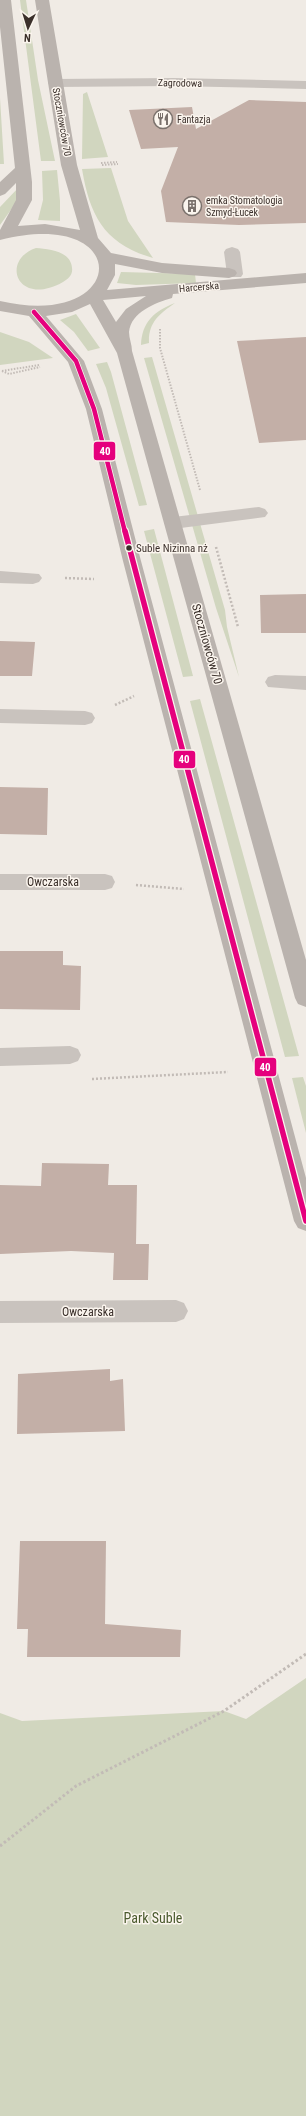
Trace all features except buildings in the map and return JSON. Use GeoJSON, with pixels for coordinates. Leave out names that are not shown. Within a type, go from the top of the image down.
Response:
{"type":"FeatureCollection","features":[{"type":"Feature","properties":{"kind":"street"},"geometry":{"type":"LineString","coordinates":[[4,0],[23,168],[24,200],[4,234]]}},
{"type":"Feature","properties":{"kind":"street","name":"Stoczniowców 70"},"geometry":{"type":"LineString","coordinates":[[42,0],[69,165],[91,242]]}},
{"type":"Feature","properties":{"kind":"street","name":"Zagrodowa"},"geometry":{"type":"LineString","coordinates":[[55,83],[173,82],[306,85]]}},
{"type":"Feature","properties":{"kind":"street"},"geometry":{"type":"LineString","coordinates":[[0,192],[23,168]]}},
{"type":"Feature","properties":{"kind":"street"},"geometry":{"type":"LineString","coordinates":[[0,306],[16,311],[34,312],[51,311],[68,307],[93,296],[106,277],[108,267],[100,249],[91,242],[74,233],[52,228],[29,228],[4,234]]}},
{"type":"Feature","properties":{"kind":"street"},"geometry":{"type":"LineString","coordinates":[[232,252],[235,274]]}},
{"type":"Feature","properties":{"kind":"street","name":"Harcerska"},"geometry":{"type":"LineString","coordinates":[[105,258],[162,268],[306,278]]}},
{"type":"Feature","properties":{"kind":"street","name":"Harcerska"},"geometry":{"type":"LineString","coordinates":[[93,296],[306,278]]}},
{"type":"Feature","properties":{"kind":"street"},"geometry":{"type":"LineString","coordinates":[[125,353],[121,331],[124,321],[132,311],[158,297],[185,288]]}},
{"type":"Feature","properties":{"kind":"street","name":"Stoczniowców 70"},"geometry":{"type":"LineString","coordinates":[[93,296],[125,353],[306,998]]}},
{"type":"Feature","properties":{"kind":"street"},"geometry":{"type":"LineString","coordinates":[[34,312],[76,360],[94,409],[134,569],[306,1221]]}},
{"type":"Feature","properties":{"kind":"street"},"geometry":{"type":"LineString","coordinates":[[173,523],[258,513]]}},
{"type":"Feature","properties":{"kind":"street"},"geometry":{"type":"LineString","coordinates":[[0,577],[33,578]]}},
{"type":"Feature","properties":{"kind":"street"},"geometry":{"type":"LineString","coordinates":[[275,682],[306,683]]}},
{"type":"Feature","properties":{"kind":"street"},"geometry":{"type":"LineString","coordinates":[[0,716],[84,718]]}},
{"type":"Feature","properties":{"kind":"street","name":"Owczarska"},"geometry":{"type":"LineString","coordinates":[[0,882],[105,882]]}},
{"type":"Feature","properties":{"kind":"street"},"geometry":{"type":"LineString","coordinates":[[0,1057],[70,1055]]}},
{"type":"Feature","properties":{"kind":"street","name":"Owczarska"},"geometry":{"type":"LineString","coordinates":[[0,1312],[176,1311]]}},
{"type":"Feature","properties":{"kind":"path"},"geometry":{"type":"LineString","coordinates":[[160,348],[159,331],[162,326]]}},
{"type":"Feature","properties":{"kind":"path"},"geometry":{"type":"LineString","coordinates":[[0,370],[8,374],[47,366]]}},
{"type":"Feature","properties":{"kind":"path"},"geometry":{"type":"LineString","coordinates":[[105,882],[185,889]]}},
{"type":"Feature","properties":{"kind":"path"},"geometry":{"type":"LineString","coordinates":[[87,1080],[228,1072]]}},
{"type":"Feature","properties":{"kind":"path"},"geometry":{"type":"LineString","coordinates":[[0,1846],[76,1786],[224,1711],[306,1654]]}},
{"type":"Feature","properties":{"kind":"green space"},"geometry":{"type":"Polygon","coordinates":[[[20,0],[26,0],[38,80],[55,161],[41,161],[20,0]]]}},
{"type":"Feature","properties":{"kind":"green space"},"geometry":{"type":"Polygon","coordinates":[[[87,92],[108,157],[82,159],[83,94],[87,92]]]}},
{"type":"Feature","properties":{"kind":"green space"},"geometry":{"type":"Polygon","coordinates":[[[0,98],[4,164],[0,164],[0,98]]]}},
{"type":"Feature","properties":{"kind":"green space"},"geometry":{"type":"Polygon","coordinates":[[[111,168],[128,221],[153,258],[136,252],[123,245],[102,226],[95,215],[85,186],[82,169],[111,168]]]}},
{"type":"Feature","properties":{"kind":"green space"},"geometry":{"type":"Polygon","coordinates":[[[57,170],[60,221],[38,220],[43,200],[42,171],[57,170]]]}},
{"type":"Feature","properties":{"kind":"green space"},"geometry":{"type":"Polygon","coordinates":[[[19,187],[18,200],[0,225],[0,207],[19,187]]]}},
{"type":"Feature","properties":{"kind":"green space"},"geometry":{"type":"Polygon","coordinates":[[[36,248],[53,250],[64,254],[71,262],[72,270],[69,278],[47,288],[34,289],[25,286],[19,279],[17,271],[19,262],[25,254],[36,248]]]}},
{"type":"Feature","properties":{"kind":"green space"},"geometry":{"type":"Polygon","coordinates":[[[121,272],[195,274],[196,283],[136,285],[117,283],[121,272]]]}},
{"type":"Feature","properties":{"kind":"green space"},"geometry":{"type":"Polygon","coordinates":[[[175,303],[159,315],[153,324],[150,330],[149,343],[141,345],[144,330],[150,318],[161,310],[175,303]]]}},
{"type":"Feature","properties":{"kind":"green space"},"geometry":{"type":"Polygon","coordinates":[[[76,314],[100,348],[88,351],[74,332],[60,320],[76,314]]]}},
{"type":"Feature","properties":{"kind":"green space"},"geometry":{"type":"Polygon","coordinates":[[[0,332],[29,342],[53,358],[0,365],[0,332]]]}},
{"type":"Feature","properties":{"kind":"green space"},"geometry":{"type":"Polygon","coordinates":[[[152,357],[225,610],[227,627],[239,677],[216,608],[144,358],[152,357]]]}},
{"type":"Feature","properties":{"kind":"green space"},"geometry":{"type":"Polygon","coordinates":[[[107,362],[147,505],[139,506],[106,388],[96,364],[107,362]]]}},
{"type":"Feature","properties":{"kind":"green space"},"geometry":{"type":"Polygon","coordinates":[[[154,529],[193,676],[183,677],[144,531],[154,529]]]}},
{"type":"Feature","properties":{"kind":"green space"},"geometry":{"type":"Polygon","coordinates":[[[200,699],[299,1056],[285,1057],[190,701],[200,699]]]}},
{"type":"Feature","properties":{"kind":"green space"},"geometry":{"type":"Polygon","coordinates":[[[303,1077],[306,1086],[306,1133],[292,1078],[303,1077]]]}},
{"type":"Feature","properties":{"kind":"green space","name":"Park Suble"},"geometry":{"type":"Polygon","coordinates":[[[306,1678],[306,2116],[0,2116],[0,1713],[22,1721],[224,1711],[246,1719],[306,1678]]]}},
{"type":"Feature","properties":{"kind":"transit line","name":"40"},"geometry":{"type":"LineString","coordinates":[[34,312],[76,361],[94,409],[132,561],[306,1221]]}},
{"type":"Feature","properties":{"kind":"place","name":"Fantazja"},"geometry":{"type":"Point","coordinates":[163,119]}},
{"type":"Feature","properties":{"kind":"place","name":"emka Stomatologia Szmyd-Łucek"},"geometry":{"type":"Point","coordinates":[192,206]}},
{"type":"Feature","properties":{"kind":"place","name":"Suble Nizinna nż"},"geometry":{"type":"Point","coordinates":[129,548]}}]}
